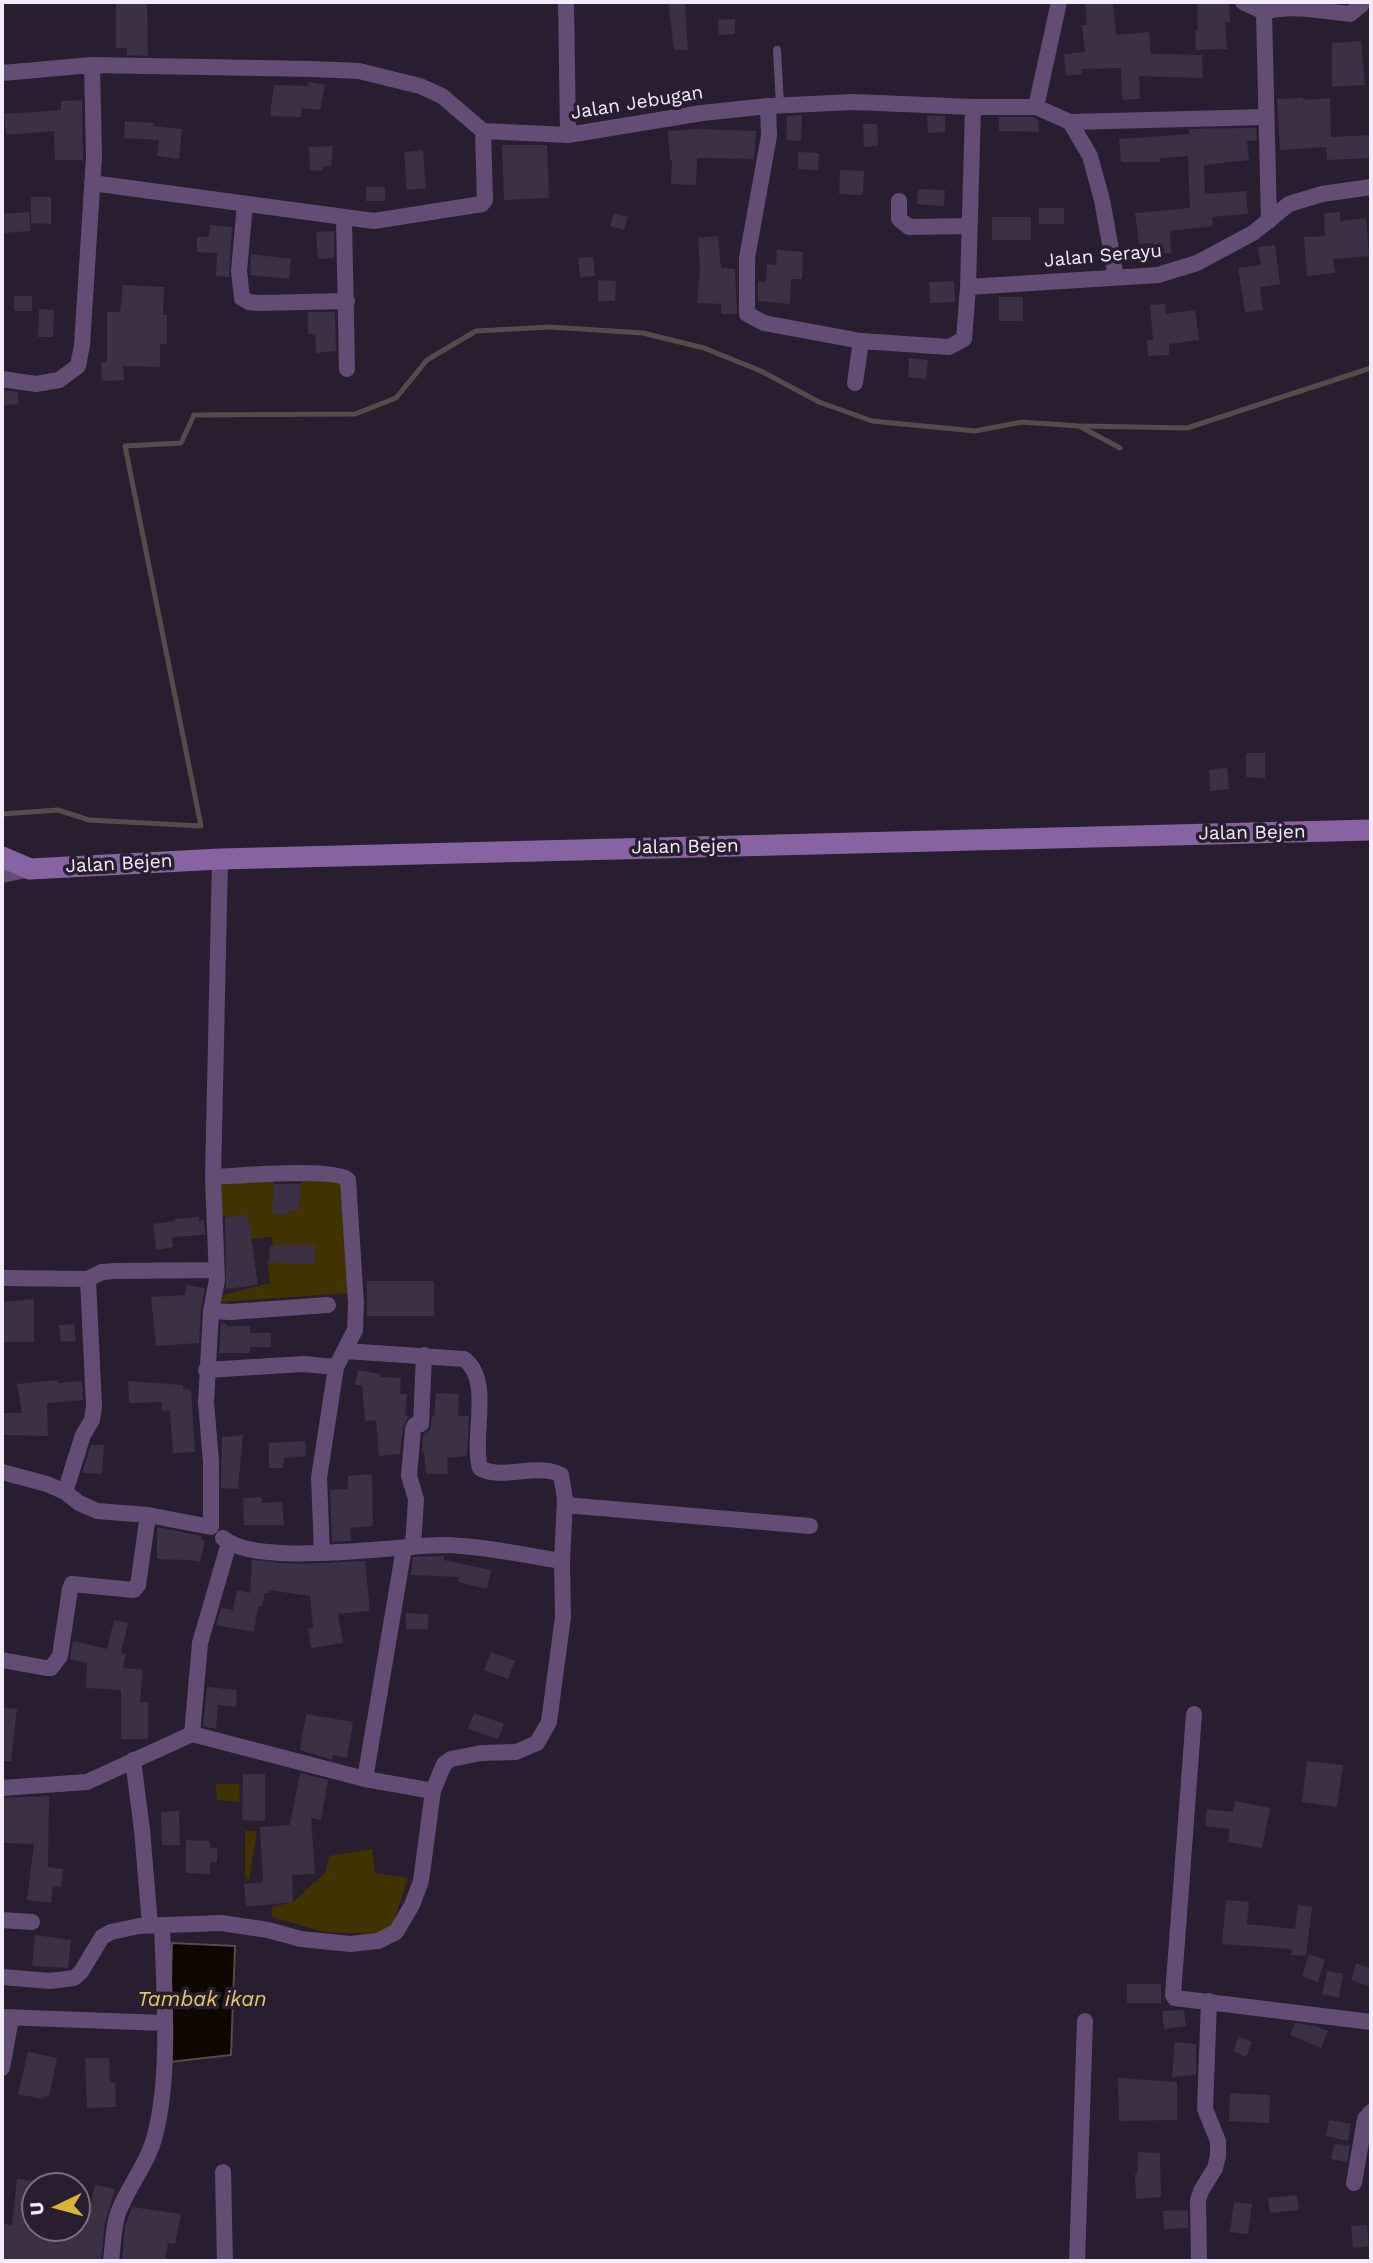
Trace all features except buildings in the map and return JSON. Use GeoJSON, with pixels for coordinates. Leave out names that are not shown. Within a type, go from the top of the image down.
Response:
{"type":"FeatureCollection","features":[{"type":"Feature","properties":{"kind":"street"},"geometry":{"type":"LineString","coordinates":[[566,2],[568,135]]}},
{"type":"Feature","properties":{"kind":"street"},"geometry":{"type":"LineString","coordinates":[[1059,2],[1036,107],[1070,122],[1266,117]]}},
{"type":"Feature","properties":{"kind":"street"},"geometry":{"type":"LineString","coordinates":[[1243,2],[1264,12],[1304,9],[1350,14],[1362,2]]}},
{"type":"Feature","properties":{"kind":"street"},"geometry":{"type":"LineString","coordinates":[[1264,12],[1269,221]]}},
{"type":"Feature","properties":{"kind":"street"},"geometry":{"type":"LineString","coordinates":[[2,73],[92,65],[359,71],[420,86],[442,96],[483,131],[485,200],[482,204],[374,221],[92,183]]}},
{"type":"Feature","properties":{"kind":"street"},"geometry":{"type":"LineString","coordinates":[[2,379],[36,384],[59,380],[78,366],[82,345],[92,183],[92,65]]}},
{"type":"Feature","properties":{"kind":"street","name":"Jalan Jebugan"},"geometry":{"type":"LineString","coordinates":[[483,131],[568,135],[702,113],[854,102],[1036,107]]}},
{"type":"Feature","properties":{"kind":"street"},"geometry":{"type":"LineString","coordinates":[[774,106],[747,258],[747,314],[764,323],[862,341],[949,347],[964,339],[973,107]]}},
{"type":"Feature","properties":{"kind":"street"},"geometry":{"type":"LineString","coordinates":[[1070,122],[1090,156],[1102,200],[1116,277]]}},
{"type":"Feature","properties":{"kind":"street","name":"Jalan Serayu"},"geometry":{"type":"LineString","coordinates":[[968,287],[1158,275],[1196,263],[1253,233],[1289,204],[1308,197],[1371,187]]}},
{"type":"Feature","properties":{"kind":"street"},"geometry":{"type":"LineString","coordinates":[[899,201],[898,219],[909,227],[969,226]]}},
{"type":"Feature","properties":{"kind":"street"},"geometry":{"type":"LineString","coordinates":[[245,204],[239,261],[242,298],[259,303],[347,301]]}},
{"type":"Feature","properties":{"kind":"street"},"geometry":{"type":"LineString","coordinates":[[344,219],[347,369]]}},
{"type":"Feature","properties":{"kind":"street"},"geometry":{"type":"LineString","coordinates":[[855,383],[862,341]]}},
{"type":"Feature","properties":{"kind":"street","name":"Jalan Bejen"},"geometry":{"type":"LineString","coordinates":[[2,857],[30,869],[219,859],[1371,830]]}},
{"type":"Feature","properties":{"kind":"street"},"geometry":{"type":"LineString","coordinates":[[211,1527],[206,1370],[211,1311],[215,1302],[216,1270],[213,1177],[219,859]]}},
{"type":"Feature","properties":{"kind":"street"},"geometry":{"type":"LineString","coordinates":[[2,875],[30,869]]}},
{"type":"Feature","properties":{"kind":"street"},"geometry":{"type":"LineString","coordinates":[[213,1177],[279,1173],[339,1174],[348,1180],[355,1330],[336,1367],[319,1478],[322,1553]]}},
{"type":"Feature","properties":{"kind":"street"},"geometry":{"type":"LineString","coordinates":[[2,1278],[88,1279],[102,1272],[115,1271],[216,1270]]}},
{"type":"Feature","properties":{"kind":"street"},"geometry":{"type":"LineString","coordinates":[[65,1492],[83,1435],[92,1420],[94,1406],[88,1279]]}},
{"type":"Feature","properties":{"kind":"street"},"geometry":{"type":"LineString","coordinates":[[211,1311],[328,1305]]}},
{"type":"Feature","properties":{"kind":"street"},"geometry":{"type":"LineString","coordinates":[[2,1977],[50,1981],[74,1978],[81,1972],[102,1937],[125,1928],[221,1923],[268,1930],[301,1939],[337,1943],[367,1943],[388,1937],[403,1924],[421,1881],[433,1791],[444,1764],[452,1759],[481,1753],[516,1752],[537,1743],[549,1722],[563,1617],[565,1505],[561,1475],[552,1471],[495,1472],[480,1468],[476,1372],[464,1359],[345,1351]]}},
{"type":"Feature","properties":{"kind":"street"},"geometry":{"type":"LineString","coordinates":[[365,1779],[416,1499],[409,1476],[413,1429],[415,1425],[421,1424],[424,1355]]}},
{"type":"Feature","properties":{"kind":"street"},"geometry":{"type":"LineString","coordinates":[[206,1370],[303,1364],[336,1367]]}},
{"type":"Feature","properties":{"kind":"street"},"geometry":{"type":"LineString","coordinates":[[2,1472],[47,1484],[97,1511],[148,1515],[211,1527],[229,1543],[259,1551],[322,1553],[465,1546],[562,1561]]}},
{"type":"Feature","properties":{"kind":"street"},"geometry":{"type":"LineString","coordinates":[[565,1505],[810,1526]]}},
{"type":"Feature","properties":{"kind":"street"},"geometry":{"type":"LineString","coordinates":[[2,1660],[46,1668],[51,1668],[56,1663],[60,1656],[72,1584],[134,1590],[138,1585],[148,1515]]}},
{"type":"Feature","properties":{"kind":"street"},"geometry":{"type":"LineString","coordinates":[[192,1734],[200,1643],[229,1543]]}},
{"type":"Feature","properties":{"kind":"street"},"geometry":{"type":"LineString","coordinates":[[1194,1714],[1173,1995],[1175,1998],[1371,2022]]}},
{"type":"Feature","properties":{"kind":"street"},"geometry":{"type":"LineString","coordinates":[[2,1788],[87,1782],[192,1734],[365,1779],[433,1791]]}},
{"type":"Feature","properties":{"kind":"street"},"geometry":{"type":"LineString","coordinates":[[111,2261],[118,2215],[143,2167],[155,2135],[162,2086],[164,2023],[156,1925],[133,1760]]}},
{"type":"Feature","properties":{"kind":"street"},"geometry":{"type":"LineString","coordinates":[[2,1920],[32,1922]]}},
{"type":"Feature","properties":{"kind":"street"},"geometry":{"type":"LineString","coordinates":[[1199,2261],[1198,2200],[1215,2168],[1218,2156],[1218,2141],[1205,2109],[1209,2001]]}},
{"type":"Feature","properties":{"kind":"street"},"geometry":{"type":"LineString","coordinates":[[2,2068],[6,2017],[164,2023]]}},
{"type":"Feature","properties":{"kind":"street"},"geometry":{"type":"LineString","coordinates":[[1077,2261],[1085,2021]]}},
{"type":"Feature","properties":{"kind":"street"},"geometry":{"type":"LineString","coordinates":[[1354,2183],[1365,2119],[1371,2112]]}},
{"type":"Feature","properties":{"kind":"street"},"geometry":{"type":"LineString","coordinates":[[223,2172],[225,2261]]}},
{"type":"Feature","properties":{"kind":"lane"},"geometry":{"type":"LineString","coordinates":[[774,106],[777,50]]}},
{"type":"Feature","properties":{"kind":"shaded area"},"geometry":{"type":"Polygon","coordinates":[[[343,1179],[351,1293],[216,1302],[216,1297],[270,1283],[267,1260],[275,1258],[272,1237],[251,1239],[247,1214],[215,1218],[219,1181],[274,1180],[273,1214],[289,1215],[290,1210],[299,1210],[301,1181],[343,1179]]]}},
{"type":"Feature","properties":{"kind":"shaded area"},"geometry":{"type":"Polygon","coordinates":[[[216,1784],[239,1784],[240,1802],[217,1800],[216,1784]]]}},
{"type":"Feature","properties":{"kind":"shaded area"},"geometry":{"type":"Polygon","coordinates":[[[245,1831],[257,1831],[249,1881],[245,1876],[245,1831]]]}},
{"type":"Feature","properties":{"kind":"shaded area"},"geometry":{"type":"Polygon","coordinates":[[[372,1849],[375,1873],[408,1878],[392,1926],[374,1934],[325,1932],[271,1917],[273,1907],[293,1902],[326,1872],[329,1856],[372,1849]]]}},
{"type":"Feature","properties":{"kind":"water","name":"Tambak ikan"},"geometry":{"type":"Polygon","coordinates":[[[172,1943],[235,1946],[231,2055],[169,2062],[172,1943]]]}},
{"type":"Feature","properties":{"kind":"waterway"},"geometry":{"type":"LineString","coordinates":[[2,814],[58,810],[89,820],[201,826],[125,446],[181,443],[194,415],[355,414],[396,398],[427,360],[476,331],[550,327],[643,333],[704,348],[761,371],[819,402],[872,421],[975,431],[1022,422],[1079,426],[1120,448]]}},
{"type":"Feature","properties":{"kind":"waterway"},"geometry":{"type":"LineString","coordinates":[[1082,426],[1187,428],[1371,368]]}}]}
